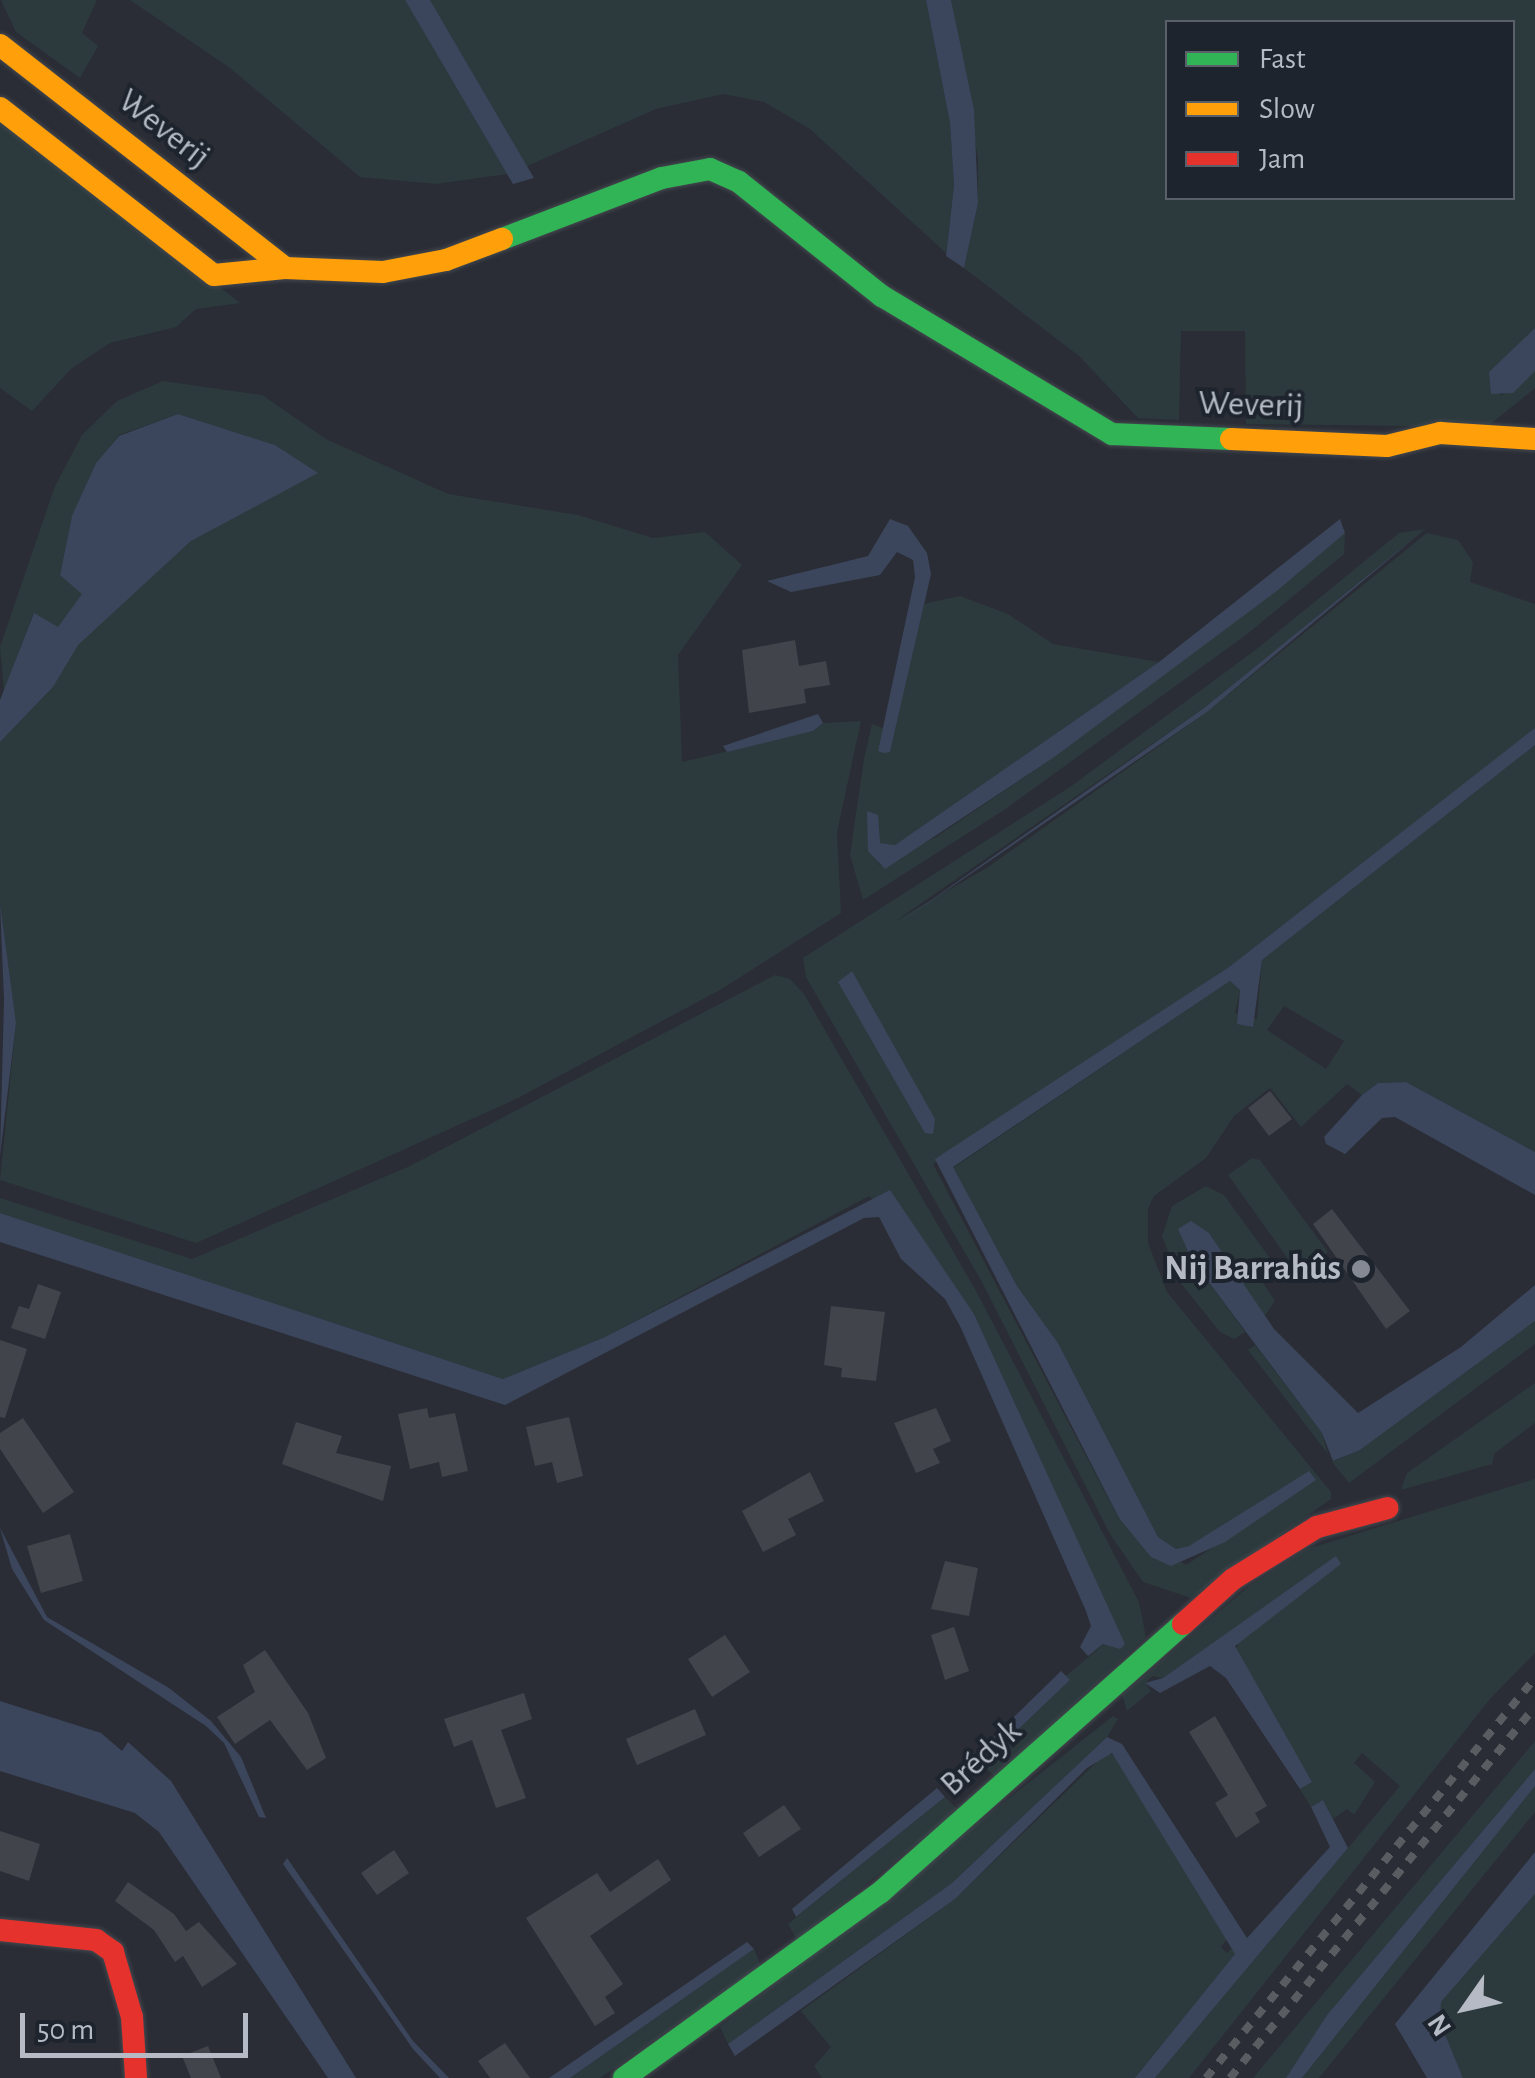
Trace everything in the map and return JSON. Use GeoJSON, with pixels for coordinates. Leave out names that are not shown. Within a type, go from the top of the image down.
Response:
{"type":"FeatureCollection","features":[{"type":"Feature","properties":{"kind":"street","name":"Weverij"},"geometry":{"type":"LineString","coordinates":[[0,45],[285,268],[383,272],[446,260],[518,238],[662,178],[710,169],[739,182],[882,296],[1112,434],[1387,446],[1440,433],[1535,438]]}},
{"type":"Feature","properties":{"kind":"street"},"geometry":{"type":"LineString","coordinates":[[0,108],[214,275],[285,268]]}},
{"type":"Feature","properties":{"kind":"street","name":"Weverij"},"geometry":{"type":"LineString","coordinates":[[1387,446],[1433,462]]}},
{"type":"Feature","properties":{"kind":"street"},"geometry":{"type":"LineString","coordinates":[[1504,462],[1535,463]]}},
{"type":"Feature","properties":{"kind":"street","name":"Brédyk"},"geometry":{"type":"LineString","coordinates":[[624,2078],[881,1892],[1233,1579],[1317,1527],[1388,1508]]}},
{"type":"Feature","properties":{"kind":"street"},"geometry":{"type":"LineString","coordinates":[[0,1930],[96,1940],[113,1952],[132,2017],[136,2078]]}},
{"type":"Feature","properties":{"kind":"shaded area"},"geometry":{"type":"Polygon","coordinates":[[[1,0],[97,0],[82,33],[98,46],[80,78],[16,32],[1,0]]]}},
{"type":"Feature","properties":{"kind":"shaded area"},"geometry":{"type":"Polygon","coordinates":[[[130,0],[405,0],[507,174],[436,184],[360,177],[230,68],[130,0]]]}},
{"type":"Feature","properties":{"kind":"shaded area"},"geometry":{"type":"Polygon","coordinates":[[[430,0],[926,0],[950,123],[954,185],[946,253],[810,129],[764,102],[723,94],[656,109],[527,166],[430,0]]]}},
{"type":"Feature","properties":{"kind":"shaded area"},"geometry":{"type":"Polygon","coordinates":[[[951,0],[1535,0],[1535,328],[1489,372],[1501,396],[1535,371],[1535,388],[1487,427],[1246,424],[1245,331],[1181,331],[1179,420],[1138,418],[1079,356],[964,268],[978,203],[978,159],[951,0]]]}},
{"type":"Feature","properties":{"kind":"shaded area"},"geometry":{"type":"Polygon","coordinates":[[[0,122],[22,133],[240,303],[196,309],[176,327],[110,343],[71,369],[32,411],[0,388],[0,122]]]}},
{"type":"Feature","properties":{"kind":"shaded area"},"geometry":{"type":"Polygon","coordinates":[[[163,381],[262,395],[326,439],[448,494],[578,515],[653,538],[705,532],[742,565],[678,655],[682,762],[813,731],[823,723],[861,721],[837,832],[841,913],[720,990],[516,1099],[196,1243],[0,1180],[16,1023],[0,903],[0,742],[53,687],[77,645],[191,541],[317,473],[275,445],[178,414],[119,435],[96,463],[72,517],[60,574],[83,594],[58,628],[33,614],[4,691],[0,647],[55,486],[82,435],[117,401],[163,381]]]}},
{"type":"Feature","properties":{"kind":"shaded area"},"geometry":{"type":"Polygon","coordinates":[[[1425,529],[1204,708],[894,922],[988,867],[1207,712],[1427,533],[1458,540],[1473,562],[1470,582],[1535,604],[1535,729],[1229,967],[933,1164],[1119,1519],[1186,1565],[1316,1480],[1189,1546],[1176,1549],[1158,1537],[1058,1343],[1017,1286],[953,1168],[1230,981],[1240,990],[1235,1013],[1257,1019],[1262,960],[1535,745],[1535,1152],[1406,1082],[1378,1083],[1362,1095],[1347,1084],[1301,1127],[1270,1088],[1234,1116],[1206,1158],[1154,1196],[1148,1209],[1148,1243],[1167,1292],[1331,1492],[1331,1499],[1191,1598],[1143,1582],[1110,1534],[983,1284],[806,977],[803,958],[1070,787],[1258,648],[1399,533],[1425,529]],[[1284,1006],[1267,1030],[1326,1069],[1344,1041],[1284,1006]]]}},
{"type":"Feature","properties":{"kind":"shaded area"},"geometry":{"type":"Polygon","coordinates":[[[1345,533],[1344,554],[1246,635],[1004,810],[863,900],[850,855],[864,759],[872,724],[883,728],[878,751],[890,752],[924,604],[960,596],[1008,614],[1053,644],[1159,662],[895,845],[880,843],[867,811],[879,865],[936,837],[1053,758],[1345,533]]]}},
{"type":"Feature","properties":{"kind":"shaded area"},"geometry":{"type":"Polygon","coordinates":[[[775,975],[790,979],[804,994],[975,1289],[1139,1602],[1146,1637],[995,1777],[982,1764],[1070,1680],[1066,1676],[1104,1644],[1124,1643],[974,1314],[929,1250],[869,1196],[605,1337],[503,1379],[0,1213],[0,1198],[192,1259],[410,1166],[775,975]]]}},
{"type":"Feature","properties":{"kind":"shaded area"},"geometry":{"type":"Polygon","coordinates":[[[1252,1158],[1260,1160],[1328,1252],[1298,1273],[1228,1175],[1252,1158]]]}},
{"type":"Feature","properties":{"kind":"shaded area"},"geometry":{"type":"Polygon","coordinates":[[[1206,1186],[1224,1195],[1272,1261],[1259,1277],[1275,1301],[1264,1317],[1209,1233],[1192,1260],[1245,1332],[1234,1339],[1220,1332],[1180,1282],[1162,1236],[1172,1206],[1206,1186]]]}},
{"type":"Feature","properties":{"kind":"shaded area"},"geometry":{"type":"Polygon","coordinates":[[[1535,1321],[1535,1344],[1349,1483],[1332,1462],[1360,1450],[1535,1321]]]}},
{"type":"Feature","properties":{"kind":"shaded area"},"geometry":{"type":"Polygon","coordinates":[[[1255,1345],[1322,1433],[1328,1454],[1248,1350],[1255,1345]]]}},
{"type":"Feature","properties":{"kind":"shaded area"},"geometry":{"type":"Polygon","coordinates":[[[1535,1383],[1535,1423],[1495,1453],[1492,1464],[1401,1490],[1407,1473],[1535,1383]]]}},
{"type":"Feature","properties":{"kind":"shaded area"},"geometry":{"type":"Polygon","coordinates":[[[1535,1479],[1535,1653],[1490,1699],[1189,2078],[1155,2078],[1400,1786],[1362,1753],[1354,1763],[1375,1782],[1354,1815],[1347,1809],[1333,1819],[1323,1800],[1311,1807],[1300,1789],[1312,1782],[1236,1653],[1238,1642],[1340,1564],[1336,1557],[1163,1678],[1153,1676],[1145,1683],[1151,1691],[1127,1711],[1122,1695],[1248,1587],[1307,1549],[1535,1479]]]}},
{"type":"Feature","properties":{"kind":"shaded area"},"geometry":{"type":"Polygon","coordinates":[[[1113,1716],[1118,1719],[1107,1737],[952,1883],[728,2044],[720,2027],[1113,1716]]]}},
{"type":"Feature","properties":{"kind":"shaded area"},"geometry":{"type":"Polygon","coordinates":[[[1535,1741],[1535,1769],[1327,2015],[1286,2078],[1253,2078],[1535,1741]]]}},
{"type":"Feature","properties":{"kind":"shaded area"},"geometry":{"type":"Polygon","coordinates":[[[1106,1753],[1117,1756],[1228,1938],[1221,1947],[1227,1953],[1233,1947],[1235,1954],[1135,2078],[822,2078],[814,2066],[831,2047],[801,2011],[955,1899],[1106,1753]]]}},
{"type":"Feature","properties":{"kind":"shaded area"},"geometry":{"type":"Polygon","coordinates":[[[1535,1786],[1535,1812],[1319,2078],[1302,2078],[1535,1786]]]}},
{"type":"Feature","properties":{"kind":"shaded area"},"geometry":{"type":"Polygon","coordinates":[[[945,1797],[958,1810],[797,1940],[788,1924],[945,1797]]]}},
{"type":"Feature","properties":{"kind":"shaded area"},"geometry":{"type":"Polygon","coordinates":[[[1535,1894],[1535,2078],[1463,2078],[1440,2022],[1441,2002],[1535,1894]]]}},
{"type":"Feature","properties":{"kind":"shaded area"},"geometry":{"type":"Polygon","coordinates":[[[754,1949],[761,1966],[600,2078],[570,2078],[754,1949]]]}},
{"type":"Feature","properties":{"kind":"water"},"geometry":{"type":"Polygon","coordinates":[[[405,0],[430,0],[534,178],[513,184],[405,0]]]}},
{"type":"Feature","properties":{"kind":"water"},"geometry":{"type":"Polygon","coordinates":[[[926,0],[951,0],[974,110],[978,203],[964,268],[946,256],[954,185],[950,123],[926,0]]]}},
{"type":"Feature","properties":{"kind":"water"},"geometry":{"type":"Polygon","coordinates":[[[1535,328],[1535,371],[1513,393],[1491,394],[1489,372],[1535,328]]]}},
{"type":"Feature","properties":{"kind":"water"},"geometry":{"type":"Polygon","coordinates":[[[178,414],[275,445],[318,473],[191,541],[78,645],[53,687],[0,742],[0,700],[34,613],[58,627],[82,594],[60,575],[72,516],[96,463],[119,436],[178,414]]]}},
{"type":"Feature","properties":{"kind":"water"},"geometry":{"type":"Polygon","coordinates":[[[890,519],[908,526],[927,553],[931,574],[890,752],[884,753],[878,751],[915,577],[913,560],[897,552],[880,575],[791,592],[767,581],[868,556],[890,519]]]}},
{"type":"Feature","properties":{"kind":"water"},"geometry":{"type":"Polygon","coordinates":[[[1340,519],[1345,533],[1278,590],[1053,758],[885,869],[868,851],[867,811],[878,815],[880,843],[895,845],[1159,662],[1340,519]]]}},
{"type":"Feature","properties":{"kind":"water"},"geometry":{"type":"Polygon","coordinates":[[[1425,529],[1207,712],[896,925],[1204,708],[1425,529]]]}},
{"type":"Feature","properties":{"kind":"water"},"geometry":{"type":"Polygon","coordinates":[[[818,714],[823,723],[813,731],[727,752],[723,746],[818,714]]]}},
{"type":"Feature","properties":{"kind":"water"},"geometry":{"type":"Polygon","coordinates":[[[1535,728],[1535,745],[1262,960],[1253,1027],[1237,1024],[1240,990],[1230,981],[953,1167],[1017,1286],[1058,1343],[1158,1537],[1176,1549],[1189,1546],[1309,1471],[1316,1480],[1225,1542],[1171,1566],[1151,1557],[1119,1518],[935,1159],[1229,967],[1535,728]]]}},
{"type":"Feature","properties":{"kind":"water"},"geometry":{"type":"Polygon","coordinates":[[[0,903],[16,1023],[0,1156],[4,1000],[0,903]]]}},
{"type":"Feature","properties":{"kind":"water"},"geometry":{"type":"Polygon","coordinates":[[[852,971],[935,1119],[933,1134],[925,1133],[838,982],[852,971]]]}},
{"type":"Feature","properties":{"kind":"water"},"geometry":{"type":"Polygon","coordinates":[[[1406,1082],[1535,1152],[1535,1195],[1395,1117],[1382,1118],[1345,1154],[1326,1144],[1324,1137],[1362,1095],[1378,1083],[1406,1082]]]}},
{"type":"Feature","properties":{"kind":"water"},"geometry":{"type":"Polygon","coordinates":[[[890,1190],[974,1314],[1125,1644],[1120,1649],[1103,1644],[1088,1656],[1080,1647],[1091,1626],[1086,1611],[961,1328],[945,1299],[901,1259],[879,1217],[864,1218],[505,1405],[0,1242],[0,1213],[503,1379],[605,1337],[890,1190]]]}},
{"type":"Feature","properties":{"kind":"water"},"geometry":{"type":"Polygon","coordinates":[[[1191,1221],[1209,1233],[1274,1329],[1358,1413],[1461,1347],[1535,1285],[1535,1321],[1360,1450],[1333,1461],[1322,1433],[1192,1260],[1178,1229],[1191,1221]]]}},
{"type":"Feature","properties":{"kind":"water"},"geometry":{"type":"Polygon","coordinates":[[[0,1528],[47,1617],[169,1688],[211,1721],[241,1757],[266,1818],[259,1817],[224,1743],[206,1726],[44,1620],[12,1569],[0,1528]]]}},
{"type":"Feature","properties":{"kind":"water"},"geometry":{"type":"Polygon","coordinates":[[[1336,1556],[1341,1564],[1235,1646],[1312,1782],[1300,1789],[1226,1678],[1210,1666],[1160,1693],[1145,1683],[1163,1678],[1336,1556]]]}},
{"type":"Feature","properties":{"kind":"water"},"geometry":{"type":"Polygon","coordinates":[[[1061,1671],[1070,1680],[982,1764],[974,1756],[1061,1671]]]}},
{"type":"Feature","properties":{"kind":"water"},"geometry":{"type":"Polygon","coordinates":[[[0,1701],[101,1733],[122,1751],[128,1742],[171,1781],[356,2078],[328,2078],[159,1832],[135,1813],[0,1771],[0,1701]]]}},
{"type":"Feature","properties":{"kind":"water"},"geometry":{"type":"Polygon","coordinates":[[[1107,1737],[1122,1744],[1247,1938],[1330,1847],[1311,1807],[1323,1800],[1348,1848],[1155,2078],[1135,2078],[1235,1954],[1112,1753],[1087,1768],[955,1899],[735,2056],[728,2044],[952,1883],[1107,1737]]]}},
{"type":"Feature","properties":{"kind":"water"},"geometry":{"type":"Polygon","coordinates":[[[1535,1769],[1535,1786],[1302,2078],[1286,2078],[1327,2015],[1535,1769]]]}},
{"type":"Feature","properties":{"kind":"water"},"geometry":{"type":"Polygon","coordinates":[[[937,1788],[945,1797],[796,1917],[792,1909],[937,1788]]]}},
{"type":"Feature","properties":{"kind":"water"},"geometry":{"type":"Polygon","coordinates":[[[1535,1852],[1535,1894],[1441,2002],[1440,2022],[1463,2078],[1427,2078],[1395,2024],[1535,1852]]]}},
{"type":"Feature","properties":{"kind":"water"},"geometry":{"type":"Polygon","coordinates":[[[287,1858],[413,2041],[449,2078],[440,2078],[413,2049],[283,1864],[287,1858]]]}},
{"type":"Feature","properties":{"kind":"water"},"geometry":{"type":"Polygon","coordinates":[[[747,1942],[754,1949],[570,2078],[549,2078],[747,1942]]]}},
{"type":"Feature","properties":{"kind":"building"},"geometry":{"type":"Polygon","coordinates":[[[795,640],[799,666],[826,661],[830,685],[804,689],[806,703],[749,713],[742,650],[795,640]]]}},
{"type":"Feature","properties":{"kind":"building"},"geometry":{"type":"Polygon","coordinates":[[[1270,1091],[1292,1119],[1269,1136],[1248,1108],[1270,1091]]]}},
{"type":"Feature","properties":{"kind":"building","name":"Nij Barrahûs"},"geometry":{"type":"Polygon","coordinates":[[[1332,1209],[1410,1311],[1386,1329],[1313,1224],[1332,1209]]]}},
{"type":"Feature","properties":{"kind":"building"},"geometry":{"type":"Polygon","coordinates":[[[38,1284],[61,1292],[45,1339],[11,1328],[19,1306],[29,1309],[38,1284]]]}},
{"type":"Feature","properties":{"kind":"building"},"geometry":{"type":"Polygon","coordinates":[[[831,1306],[885,1312],[876,1381],[841,1377],[842,1368],[824,1365],[831,1306]]]}},
{"type":"Feature","properties":{"kind":"building"},"geometry":{"type":"Polygon","coordinates":[[[0,1340],[27,1349],[5,1418],[0,1417],[0,1340]]]}},
{"type":"Feature","properties":{"kind":"building"},"geometry":{"type":"Polygon","coordinates":[[[427,1408],[429,1418],[455,1413],[468,1471],[442,1477],[439,1462],[410,1469],[398,1414],[427,1408]]]}},
{"type":"Feature","properties":{"kind":"building"},"geometry":{"type":"Polygon","coordinates":[[[936,1408],[951,1441],[933,1449],[940,1463],[916,1473],[894,1423],[936,1408]]]}},
{"type":"Feature","properties":{"kind":"building"},"geometry":{"type":"Polygon","coordinates":[[[569,1417],[583,1476],[557,1483],[552,1462],[535,1466],[526,1427],[569,1417]]]}},
{"type":"Feature","properties":{"kind":"building"},"geometry":{"type":"Polygon","coordinates":[[[23,1418],[74,1492],[43,1513],[0,1449],[0,1433],[23,1418]]]}},
{"type":"Feature","properties":{"kind":"building"},"geometry":{"type":"Polygon","coordinates":[[[296,1422],[342,1436],[336,1453],[391,1466],[383,1501],[282,1464],[296,1422]]]}},
{"type":"Feature","properties":{"kind":"building"},"geometry":{"type":"Polygon","coordinates":[[[810,1472],[824,1501],[788,1519],[796,1535],[763,1552],[742,1511],[810,1472]]]}},
{"type":"Feature","properties":{"kind":"building"},"geometry":{"type":"Polygon","coordinates":[[[70,1534],[83,1581],[41,1593],[27,1546],[70,1534]]]}},
{"type":"Feature","properties":{"kind":"building"},"geometry":{"type":"Polygon","coordinates":[[[945,1561],[978,1568],[969,1616],[931,1609],[945,1561]]]}},
{"type":"Feature","properties":{"kind":"building"},"geometry":{"type":"Polygon","coordinates":[[[954,1627],[969,1671],[945,1680],[931,1635],[954,1627]]]}},
{"type":"Feature","properties":{"kind":"building"},"geometry":{"type":"Polygon","coordinates":[[[725,1635],[750,1672],[712,1697],[688,1659],[725,1635]]]}},
{"type":"Feature","properties":{"kind":"building"},"geometry":{"type":"Polygon","coordinates":[[[265,1650],[308,1713],[326,1758],[307,1770],[270,1720],[235,1744],[217,1717],[255,1692],[243,1665],[265,1650]]]}},
{"type":"Feature","properties":{"kind":"building"},"geometry":{"type":"Polygon","coordinates":[[[524,1693],[532,1719],[501,1730],[526,1798],[496,1808],[472,1740],[454,1747],[444,1719],[524,1693]]]}},
{"type":"Feature","properties":{"kind":"building"},"geometry":{"type":"Polygon","coordinates":[[[695,1709],[706,1735],[637,1765],[626,1739],[695,1709]]]}},
{"type":"Feature","properties":{"kind":"building"},"geometry":{"type":"Polygon","coordinates":[[[1215,1716],[1267,1806],[1255,1813],[1260,1822],[1236,1838],[1215,1803],[1228,1795],[1189,1732],[1215,1716]]]}},
{"type":"Feature","properties":{"kind":"building"},"geometry":{"type":"Polygon","coordinates":[[[784,1805],[801,1829],[759,1857],[743,1833],[784,1805]]]}},
{"type":"Feature","properties":{"kind":"building"},"geometry":{"type":"Polygon","coordinates":[[[0,1831],[40,1844],[29,1881],[0,1871],[0,1831]]]}},
{"type":"Feature","properties":{"kind":"building"},"geometry":{"type":"Polygon","coordinates":[[[394,1850],[409,1873],[377,1895],[361,1873],[394,1850]]]}},
{"type":"Feature","properties":{"kind":"building"},"geometry":{"type":"Polygon","coordinates":[[[658,1859],[671,1880],[590,1936],[623,1984],[605,1997],[615,2013],[595,2026],[526,1918],[597,1873],[610,1892],[658,1859]]]}},
{"type":"Feature","properties":{"kind":"building"},"geometry":{"type":"Polygon","coordinates":[[[128,1882],[174,1914],[186,1931],[199,1922],[237,1964],[202,1987],[183,1956],[175,1962],[154,1930],[115,1901],[128,1882]]]}},
{"type":"Feature","properties":{"kind":"building"},"geometry":{"type":"Polygon","coordinates":[[[505,2043],[530,2078],[490,2078],[478,2061],[505,2043]]]}},
{"type":"Feature","properties":{"kind":"building"},"geometry":{"type":"Polygon","coordinates":[[[208,2046],[221,2078],[191,2078],[182,2056],[208,2046]]]}},
{"type":"Feature","properties":{"kind":"railway"},"geometry":{"type":"LineString","coordinates":[[1206,2078],[1535,1678]]}},
{"type":"Feature","properties":{"kind":"railway"},"geometry":{"type":"LineString","coordinates":[[1230,2078],[1535,1707]]}},
{"type":"Feature","properties":{"kind":"traffic: fast"},"geometry":{"type":"LineString","coordinates":[[502,239],[662,178],[710,169],[739,182],[882,296],[1112,434],[1231,439]]}},
{"type":"Feature","properties":{"kind":"traffic: fast"},"geometry":{"type":"LineString","coordinates":[[624,2078],[881,1892],[1183,1624]]}},
{"type":"Feature","properties":{"kind":"traffic: slow"},"geometry":{"type":"LineString","coordinates":[[0,45],[285,268]]}},
{"type":"Feature","properties":{"kind":"traffic: slow"},"geometry":{"type":"LineString","coordinates":[[0,108],[214,275],[285,268],[383,272],[446,260],[502,239]]}},
{"type":"Feature","properties":{"kind":"traffic: slow"},"geometry":{"type":"LineString","coordinates":[[1231,439],[1387,446],[1440,433],[1535,439]]}},
{"type":"Feature","properties":{"kind":"traffic: jam"},"geometry":{"type":"LineString","coordinates":[[1183,1624],[1233,1579],[1317,1527],[1388,1508]]}},
{"type":"Feature","properties":{"kind":"traffic: jam"},"geometry":{"type":"LineString","coordinates":[[0,1930],[96,1940],[113,1952],[132,2017],[136,2078]]}},
{"type":"Feature","properties":{"kind":"place","name":"Nij Barrahûs"},"geometry":{"type":"Point","coordinates":[1361,1269]}}]}
